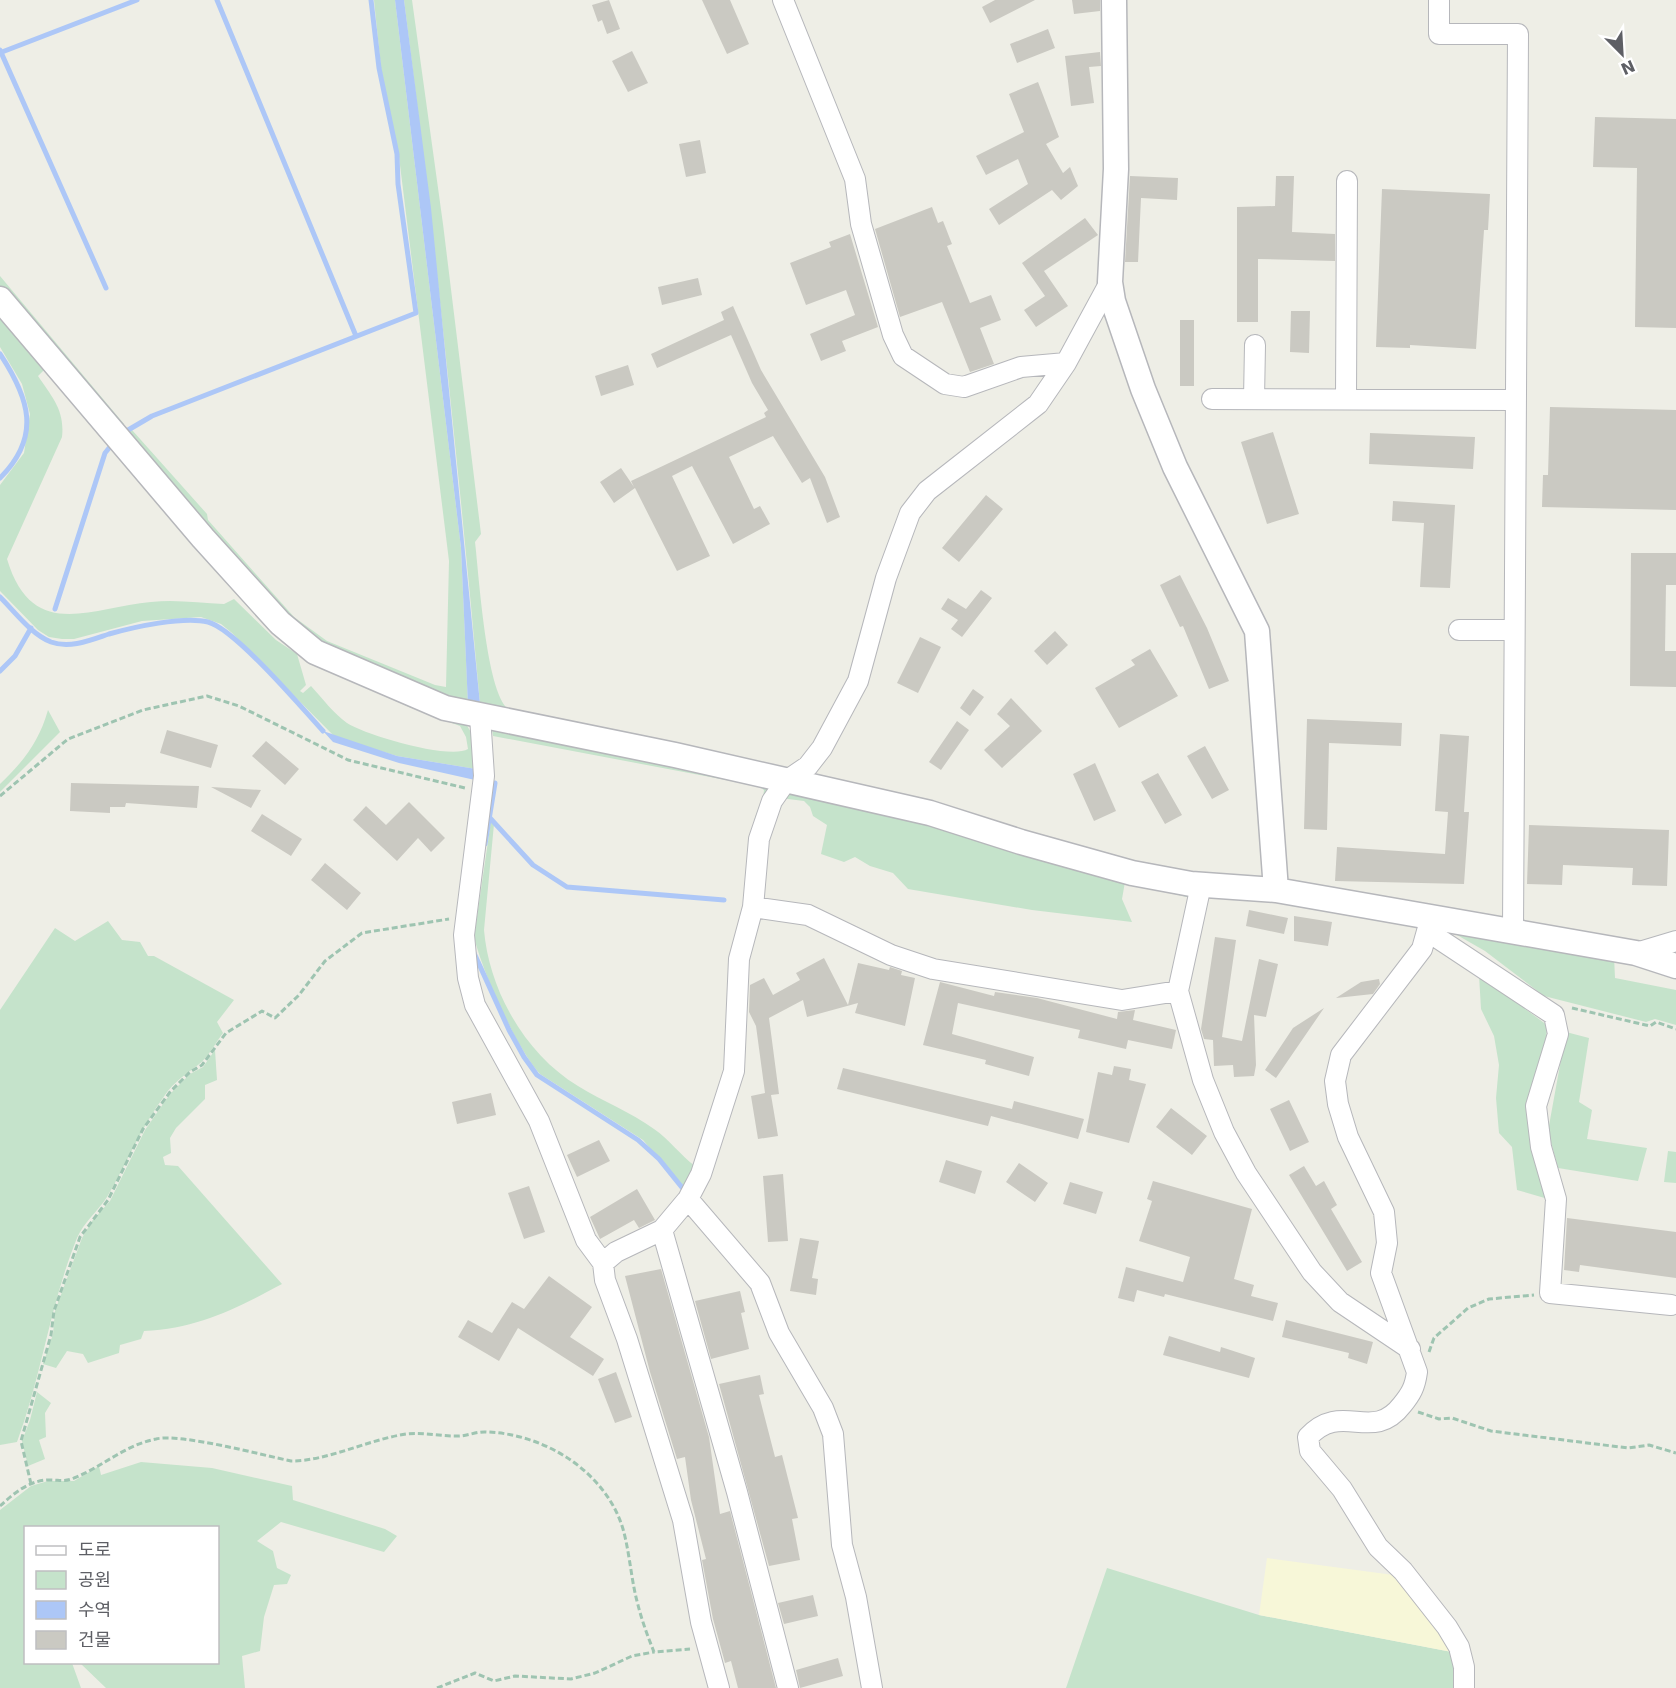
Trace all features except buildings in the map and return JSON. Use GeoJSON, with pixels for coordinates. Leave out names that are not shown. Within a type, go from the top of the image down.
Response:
{"type":"FeatureCollection","features":[{"type":"Feature","properties":{"kind":"street"},"geometry":{"type":"LineString","coordinates":[[783,0],[855,179],[861,224],[893,335],[903,356],[945,384],[964,387],[1021,367],[1066,363]]}},
{"type":"Feature","properties":{"kind":"street"},"geometry":{"type":"LineString","coordinates":[[1114,0],[1116,169],[1110,282],[1113,301],[1143,388],[1175,467],[1257,631],[1276,890]]}},
{"type":"Feature","properties":{"kind":"street"},"geometry":{"type":"LineString","coordinates":[[1439,0],[1438,34],[1518,34],[1513,931]]}},
{"type":"Feature","properties":{"kind":"street"},"geometry":{"type":"LineString","coordinates":[[1346,399],[1347,181]]}},
{"type":"Feature","properties":{"kind":"street"},"geometry":{"type":"LineString","coordinates":[[603,1263],[616,1252],[662,1230],[688,1199],[701,1174],[734,1071],[739,959],[753,907],[759,839],[772,801],[786,781],[808,766],[822,748],[858,681],[886,578],[910,513],[927,491],[1038,404],[1066,363],[1110,282]]}},
{"type":"Feature","properties":{"kind":"street"},"geometry":{"type":"LineString","coordinates":[[0,299],[203,538],[280,623],[324,656],[445,708],[930,813],[1132,873],[1202,885],[1276,890],[1429,924],[1513,931],[1636,953],[1676,966]]}},
{"type":"Feature","properties":{"kind":"street"},"geometry":{"type":"LineString","coordinates":[[1254,399],[1255,345]]}},
{"type":"Feature","properties":{"kind":"street"},"geometry":{"type":"LineString","coordinates":[[1212,399],[1516,400]]}},
{"type":"Feature","properties":{"kind":"street"},"geometry":{"type":"LineString","coordinates":[[1459,630],[1514,630]]}},
{"type":"Feature","properties":{"kind":"street"},"geometry":{"type":"LineString","coordinates":[[480,716],[484,776],[464,935],[468,978],[475,1005],[539,1121],[586,1240],[603,1263],[605,1280],[627,1339],[683,1520],[707,1647],[719,1688]]}},
{"type":"Feature","properties":{"kind":"street"},"geometry":{"type":"LineString","coordinates":[[1202,885],[1178,991],[1203,1080],[1224,1132],[1246,1173],[1312,1272],[1340,1302],[1410,1349]]}},
{"type":"Feature","properties":{"kind":"street"},"geometry":{"type":"LineString","coordinates":[[753,907],[808,915],[891,955],[933,969],[1122,1000],[1178,991]]}},
{"type":"Feature","properties":{"kind":"street"},"geometry":{"type":"LineString","coordinates":[[1429,924],[1554,1015],[1558,1034],[1536,1106],[1541,1147],[1556,1198],[1550,1293],[1671,1305]]}},
{"type":"Feature","properties":{"kind":"street"},"geometry":{"type":"LineString","coordinates":[[1429,924],[1422,949],[1341,1055],[1335,1081],[1338,1104],[1348,1137],[1384,1212],[1387,1244],[1381,1273],[1417,1372],[1414,1389],[1392,1419],[1378,1423],[1334,1420],[1319,1425],[1308,1437],[1310,1451],[1342,1489],[1378,1547],[1403,1571],[1447,1627],[1459,1647],[1464,1667],[1464,1688]]}},
{"type":"Feature","properties":{"kind":"street"},"geometry":{"type":"LineString","coordinates":[[1636,953],[1676,941]]}},
{"type":"Feature","properties":{"kind":"street"},"geometry":{"type":"LineString","coordinates":[[688,1199],[760,1283],[779,1333],[823,1408],[834,1434],[842,1545],[856,1597],[873,1688]]}},
{"type":"Feature","properties":{"kind":"street"},"geometry":{"type":"LineString","coordinates":[[662,1230],[737,1492],[788,1688]]}},
{"type":"Feature","properties":{"kind":"path"},"geometry":{"type":"LineString","coordinates":[[0,796],[68,739],[143,710],[207,696],[239,706],[348,760],[482,791]]}},
{"type":"Feature","properties":{"kind":"path"},"geometry":{"type":"LineString","coordinates":[[31,1484],[21,1441],[51,1335],[54,1311],[80,1237],[108,1200],[143,1129],[170,1092],[190,1072],[202,1065],[226,1033],[262,1011],[274,1017],[299,995],[325,961],[362,933],[466,915]]}},
{"type":"Feature","properties":{"kind":"path"},"geometry":{"type":"LineString","coordinates":[[1554,1015],[1569,1008],[1650,1026],[1656,1022],[1676,1029]]}},
{"type":"Feature","properties":{"kind":"path"},"geometry":{"type":"LineString","coordinates":[[1417,1372],[1428,1358],[1434,1338],[1468,1308],[1489,1299],[1550,1293]]}},
{"type":"Feature","properties":{"kind":"path"},"geometry":{"type":"LineString","coordinates":[[1404,1404],[1420,1413],[1439,1419],[1452,1418],[1491,1431],[1628,1449],[1649,1445],[1676,1453]]}},
{"type":"Feature","properties":{"kind":"path"},"geometry":{"type":"LineString","coordinates":[[0,1506],[22,1488],[31,1484],[50,1479],[63,1481],[75,1478],[115,1455],[158,1438],[178,1438],[291,1461],[315,1458],[351,1446],[407,1434],[457,1437],[486,1432],[528,1440],[562,1453],[589,1474],[608,1500],[622,1527],[638,1606],[654,1652]]}},
{"type":"Feature","properties":{"kind":"path"},"geometry":{"type":"LineString","coordinates":[[436,1688],[475,1673],[494,1681],[515,1676],[571,1679],[595,1673],[632,1656],[707,1647]]}},
{"type":"Feature","properties":{"kind":"green space"},"geometry":{"type":"Polygon","coordinates":[[[374,0],[395,0],[461,548],[468,705],[480,704],[426,176],[404,0],[412,0],[443,224],[481,534],[475,542],[485,631],[494,680],[500,698],[508,709],[464,707],[303,633],[123,434],[132,430],[294,617],[327,641],[435,685],[446,687],[449,561],[399,157],[381,68],[374,0]]]}},
{"type":"Feature","properties":{"kind":"green space"},"geometry":{"type":"Polygon","coordinates":[[[0,276],[124,424],[120,431],[0,288],[0,276]]]}},
{"type":"Feature","properties":{"kind":"green space"},"geometry":{"type":"Polygon","coordinates":[[[0,309],[45,369],[38,376],[53,397],[62,427],[62,437],[7,559],[18,585],[31,602],[47,611],[65,614],[160,601],[224,604],[234,599],[276,640],[297,654],[306,685],[300,691],[303,693],[311,686],[347,723],[371,734],[427,749],[458,752],[468,749],[466,737],[460,726],[409,707],[306,658],[273,622],[466,724],[472,734],[476,769],[397,756],[335,737],[232,633],[221,624],[201,617],[142,621],[74,639],[49,637],[38,630],[0,591],[0,485],[24,453],[30,414],[22,384],[0,347],[0,309]]]}},
{"type":"Feature","properties":{"kind":"green space"},"geometry":{"type":"Polygon","coordinates":[[[48,710],[60,732],[0,792],[0,784],[16,768],[35,742],[48,710]]]}},
{"type":"Feature","properties":{"kind":"green space"},"geometry":{"type":"Polygon","coordinates":[[[492,728],[770,787],[753,829],[764,790],[758,786],[493,736],[492,728]]]}},
{"type":"Feature","properties":{"kind":"green space"},"geometry":{"type":"Polygon","coordinates":[[[791,786],[1185,891],[1191,898],[1125,882],[1122,899],[1132,922],[1032,910],[908,889],[893,873],[870,866],[855,857],[844,862],[821,854],[827,825],[813,816],[810,807],[804,801],[780,798],[791,786]]]}},
{"type":"Feature","properties":{"kind":"green space"},"geometry":{"type":"Polygon","coordinates":[[[491,821],[494,824],[484,930],[493,975],[513,1018],[526,1038],[559,1073],[645,1123],[665,1137],[695,1166],[685,1189],[643,1140],[540,1074],[520,1046],[492,989],[474,937],[491,821]]]}},
{"type":"Feature","properties":{"kind":"green space"},"geometry":{"type":"Polygon","coordinates":[[[108,921],[122,940],[140,942],[148,956],[154,956],[234,1000],[217,1022],[223,1033],[202,1062],[176,1082],[156,1107],[107,1197],[80,1232],[60,1288],[26,1417],[17,1442],[0,1445],[0,1010],[55,928],[75,941],[108,921]]]}},
{"type":"Feature","properties":{"kind":"green space"},"geometry":{"type":"Polygon","coordinates":[[[1443,927],[1614,956],[1615,978],[1676,990],[1676,1025],[1655,1019],[1646,1022],[1544,996],[1485,951],[1443,927]]]}},
{"type":"Feature","properties":{"kind":"green space"},"geometry":{"type":"Polygon","coordinates":[[[1479,975],[1547,1025],[1546,1045],[1530,1103],[1548,1199],[1517,1190],[1512,1147],[1499,1133],[1496,1098],[1499,1065],[1494,1036],[1481,1009],[1479,975]]]}},
{"type":"Feature","properties":{"kind":"green space"},"geometry":{"type":"Polygon","coordinates":[[[1566,1032],[1589,1038],[1579,1102],[1592,1110],[1587,1139],[1647,1148],[1638,1181],[1558,1168],[1548,1131],[1566,1032]]]}},
{"type":"Feature","properties":{"kind":"green space"},"geometry":{"type":"Polygon","coordinates":[[[215,1050],[217,1080],[205,1085],[205,1099],[176,1128],[170,1138],[171,1153],[163,1157],[165,1165],[178,1166],[282,1284],[216,1316],[182,1326],[144,1331],[141,1339],[120,1345],[119,1353],[88,1363],[83,1354],[67,1351],[56,1368],[43,1364],[53,1334],[55,1311],[82,1238],[92,1221],[110,1201],[145,1130],[170,1094],[190,1074],[203,1067],[215,1050]]]}},
{"type":"Feature","properties":{"kind":"green space"},"geometry":{"type":"Polygon","coordinates":[[[1668,1151],[1676,1152],[1676,1183],[1664,1182],[1668,1151]]]}},
{"type":"Feature","properties":{"kind":"green space"},"geometry":{"type":"Polygon","coordinates":[[[37,1392],[51,1403],[45,1413],[46,1437],[39,1440],[45,1459],[28,1466],[22,1441],[37,1392]]]}},
{"type":"Feature","properties":{"kind":"green space"},"geometry":{"type":"Polygon","coordinates":[[[141,1462],[212,1468],[292,1486],[293,1500],[385,1529],[397,1536],[384,1552],[281,1522],[257,1541],[273,1551],[277,1568],[291,1575],[287,1584],[274,1585],[264,1617],[260,1651],[242,1656],[245,1688],[106,1688],[81,1664],[219,1664],[219,1526],[24,1526],[24,1664],[72,1664],[81,1688],[0,1688],[0,1510],[31,1486],[48,1481],[74,1481],[99,1466],[101,1475],[141,1462]]]}},
{"type":"Feature","properties":{"kind":"green space"},"geometry":{"type":"Polygon","coordinates":[[[1107,1568],[1259,1615],[1457,1653],[1460,1688],[1066,1688],[1107,1568]]]}},
{"type":"Feature","properties":{"kind":"sand"},"geometry":{"type":"Polygon","coordinates":[[[1267,1558],[1401,1576],[1457,1653],[1259,1615],[1267,1558]]]}},
{"type":"Feature","properties":{"kind":"water"},"geometry":{"type":"Polygon","coordinates":[[[395,0],[404,0],[431,208],[480,704],[468,706],[461,548],[395,0]]]}},
{"type":"Feature","properties":{"kind":"water"},"geometry":{"type":"Polygon","coordinates":[[[323,731],[397,756],[476,769],[475,780],[399,763],[333,742],[323,731]]]}},
{"type":"Feature","properties":{"kind":"waterway"},"geometry":{"type":"LineString","coordinates":[[2,52],[137,0]]}},
{"type":"Feature","properties":{"kind":"waterway"},"geometry":{"type":"LineString","coordinates":[[217,0],[356,336]]}},
{"type":"Feature","properties":{"kind":"waterway"},"geometry":{"type":"LineString","coordinates":[[123,433],[152,416],[416,313],[398,184],[397,154],[379,68],[371,0]]}},
{"type":"Feature","properties":{"kind":"waterway"},"geometry":{"type":"LineString","coordinates":[[0,50],[106,288]]}},
{"type":"Feature","properties":{"kind":"waterway"},"geometry":{"type":"LineString","coordinates":[[0,354],[18,386],[27,417],[22,447],[0,478]]}},
{"type":"Feature","properties":{"kind":"waterway"},"geometry":{"type":"LineString","coordinates":[[55,609],[105,453],[114,442]]}},
{"type":"Feature","properties":{"kind":"waterway"},"geometry":{"type":"LineString","coordinates":[[0,597],[37,634],[51,642],[66,645],[158,623],[186,620],[208,622],[220,628],[251,654],[323,731]]}},
{"type":"Feature","properties":{"kind":"waterway"},"geometry":{"type":"LineString","coordinates":[[0,671],[15,656],[31,628]]}},
{"type":"Feature","properties":{"kind":"waterway"},"geometry":{"type":"LineString","coordinates":[[485,844],[495,783]]}},
{"type":"Feature","properties":{"kind":"waterway"},"geometry":{"type":"LineString","coordinates":[[490,818],[533,865],[567,887],[724,900]]}},
{"type":"Feature","properties":{"kind":"waterway"},"geometry":{"type":"LineString","coordinates":[[474,953],[509,1030],[537,1075],[638,1140],[659,1159],[684,1190]]}}]}
